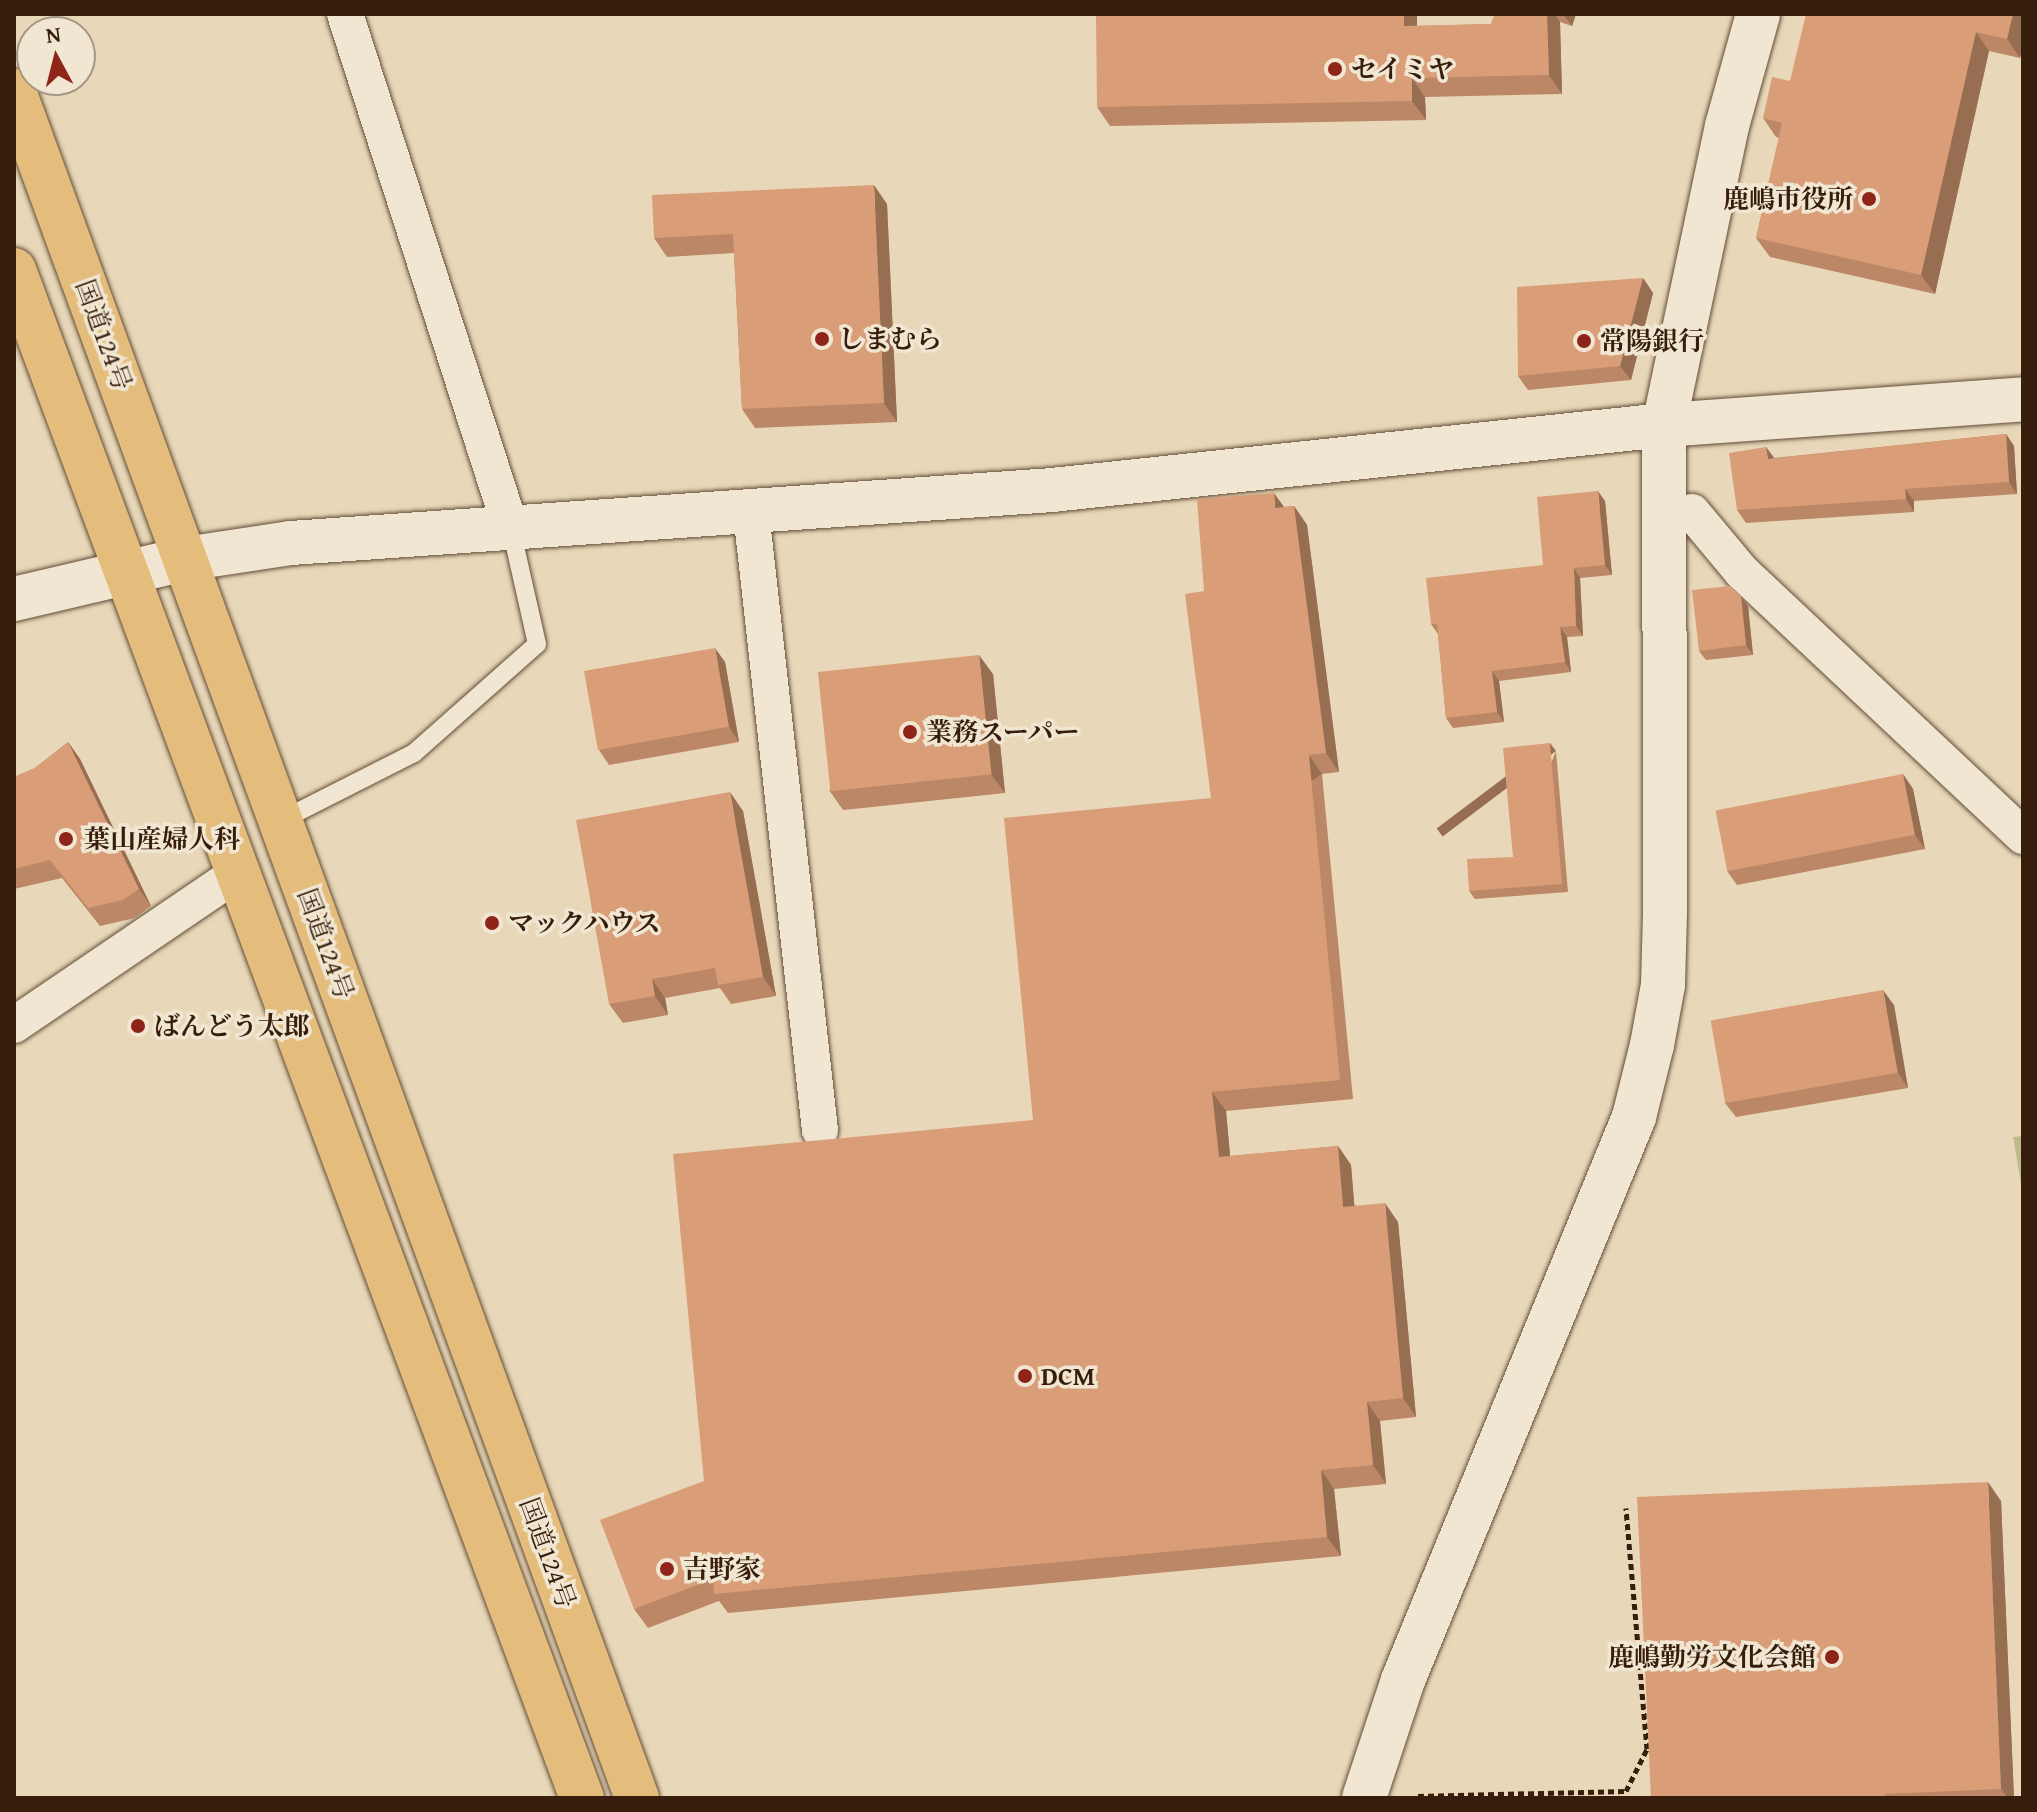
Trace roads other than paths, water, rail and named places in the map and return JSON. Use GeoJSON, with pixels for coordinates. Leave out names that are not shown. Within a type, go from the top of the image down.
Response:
{"type":"FeatureCollection","features":[{"type":"Feature","properties":{"kind":"highway","name":"国道124号"},"geometry":{"type":"LineString","coordinates":[[14,91],[637,1798]]}},
{"type":"Feature","properties":{"kind":"highway","name":"国道124号"},"geometry":{"type":"LineString","coordinates":[[14,270],[235,875],[582,1798]]}},
{"type":"Feature","properties":{"kind":"street"},"geometry":{"type":"LineString","coordinates":[[345,14],[511,529]]}},
{"type":"Feature","properties":{"kind":"street"},"geometry":{"type":"LineString","coordinates":[[1364,1798],[1403,1680],[1634,1117],[1652,1045],[1663,985],[1665,913],[1664,425],[1724,141],[1758,14]]}},
{"type":"Feature","properties":{"kind":"street"},"geometry":{"type":"LineString","coordinates":[[14,599],[185,559],[360,537],[1052,490],[1664,425],[2023,399]]}},
{"type":"Feature","properties":{"kind":"street"},"geometry":{"type":"LineString","coordinates":[[751,512],[820,1130]]}},
{"type":"Feature","properties":{"kind":"street"},"geometry":{"type":"LineString","coordinates":[[1692,512],[1742,572],[2023,836]]}},
{"type":"Feature","properties":{"kind":"street"},"geometry":{"type":"LineString","coordinates":[[14,1025],[235,875]]}},
{"type":"Feature","properties":{"kind":"lane"},"geometry":{"type":"LineString","coordinates":[[282,820],[414,753],[537,644],[511,529]]}},
{"type":"Feature","properties":{"kind":"place","name":"セイミヤ"},"geometry":{"type":"Point","coordinates":[1335,69]}},
{"type":"Feature","properties":{"kind":"place","name":"鹿嶋市役所"},"geometry":{"type":"Point","coordinates":[1869,199]}},
{"type":"Feature","properties":{"kind":"place","name":"しまむら"},"geometry":{"type":"Point","coordinates":[822,339]}},
{"type":"Feature","properties":{"kind":"place","name":"常陽銀行"},"geometry":{"type":"Point","coordinates":[1584,341]}},
{"type":"Feature","properties":{"kind":"place","name":"業務スーパー"},"geometry":{"type":"Point","coordinates":[910,732]}},
{"type":"Feature","properties":{"kind":"place","name":"葉山産婦人科"},"geometry":{"type":"Point","coordinates":[66,839]}},
{"type":"Feature","properties":{"kind":"place","name":"マックハウス"},"geometry":{"type":"Point","coordinates":[492,923]}},
{"type":"Feature","properties":{"kind":"place","name":"ばんどう太郎"},"geometry":{"type":"Point","coordinates":[138,1026]}},
{"type":"Feature","properties":{"kind":"place","name":"DCM"},"geometry":{"type":"Point","coordinates":[1025,1376]}},
{"type":"Feature","properties":{"kind":"place","name":"吉野家"},"geometry":{"type":"Point","coordinates":[667,1569]}},
{"type":"Feature","properties":{"kind":"place","name":"鹿嶋勤労文化会館"},"geometry":{"type":"Point","coordinates":[1832,1657]}}]}
